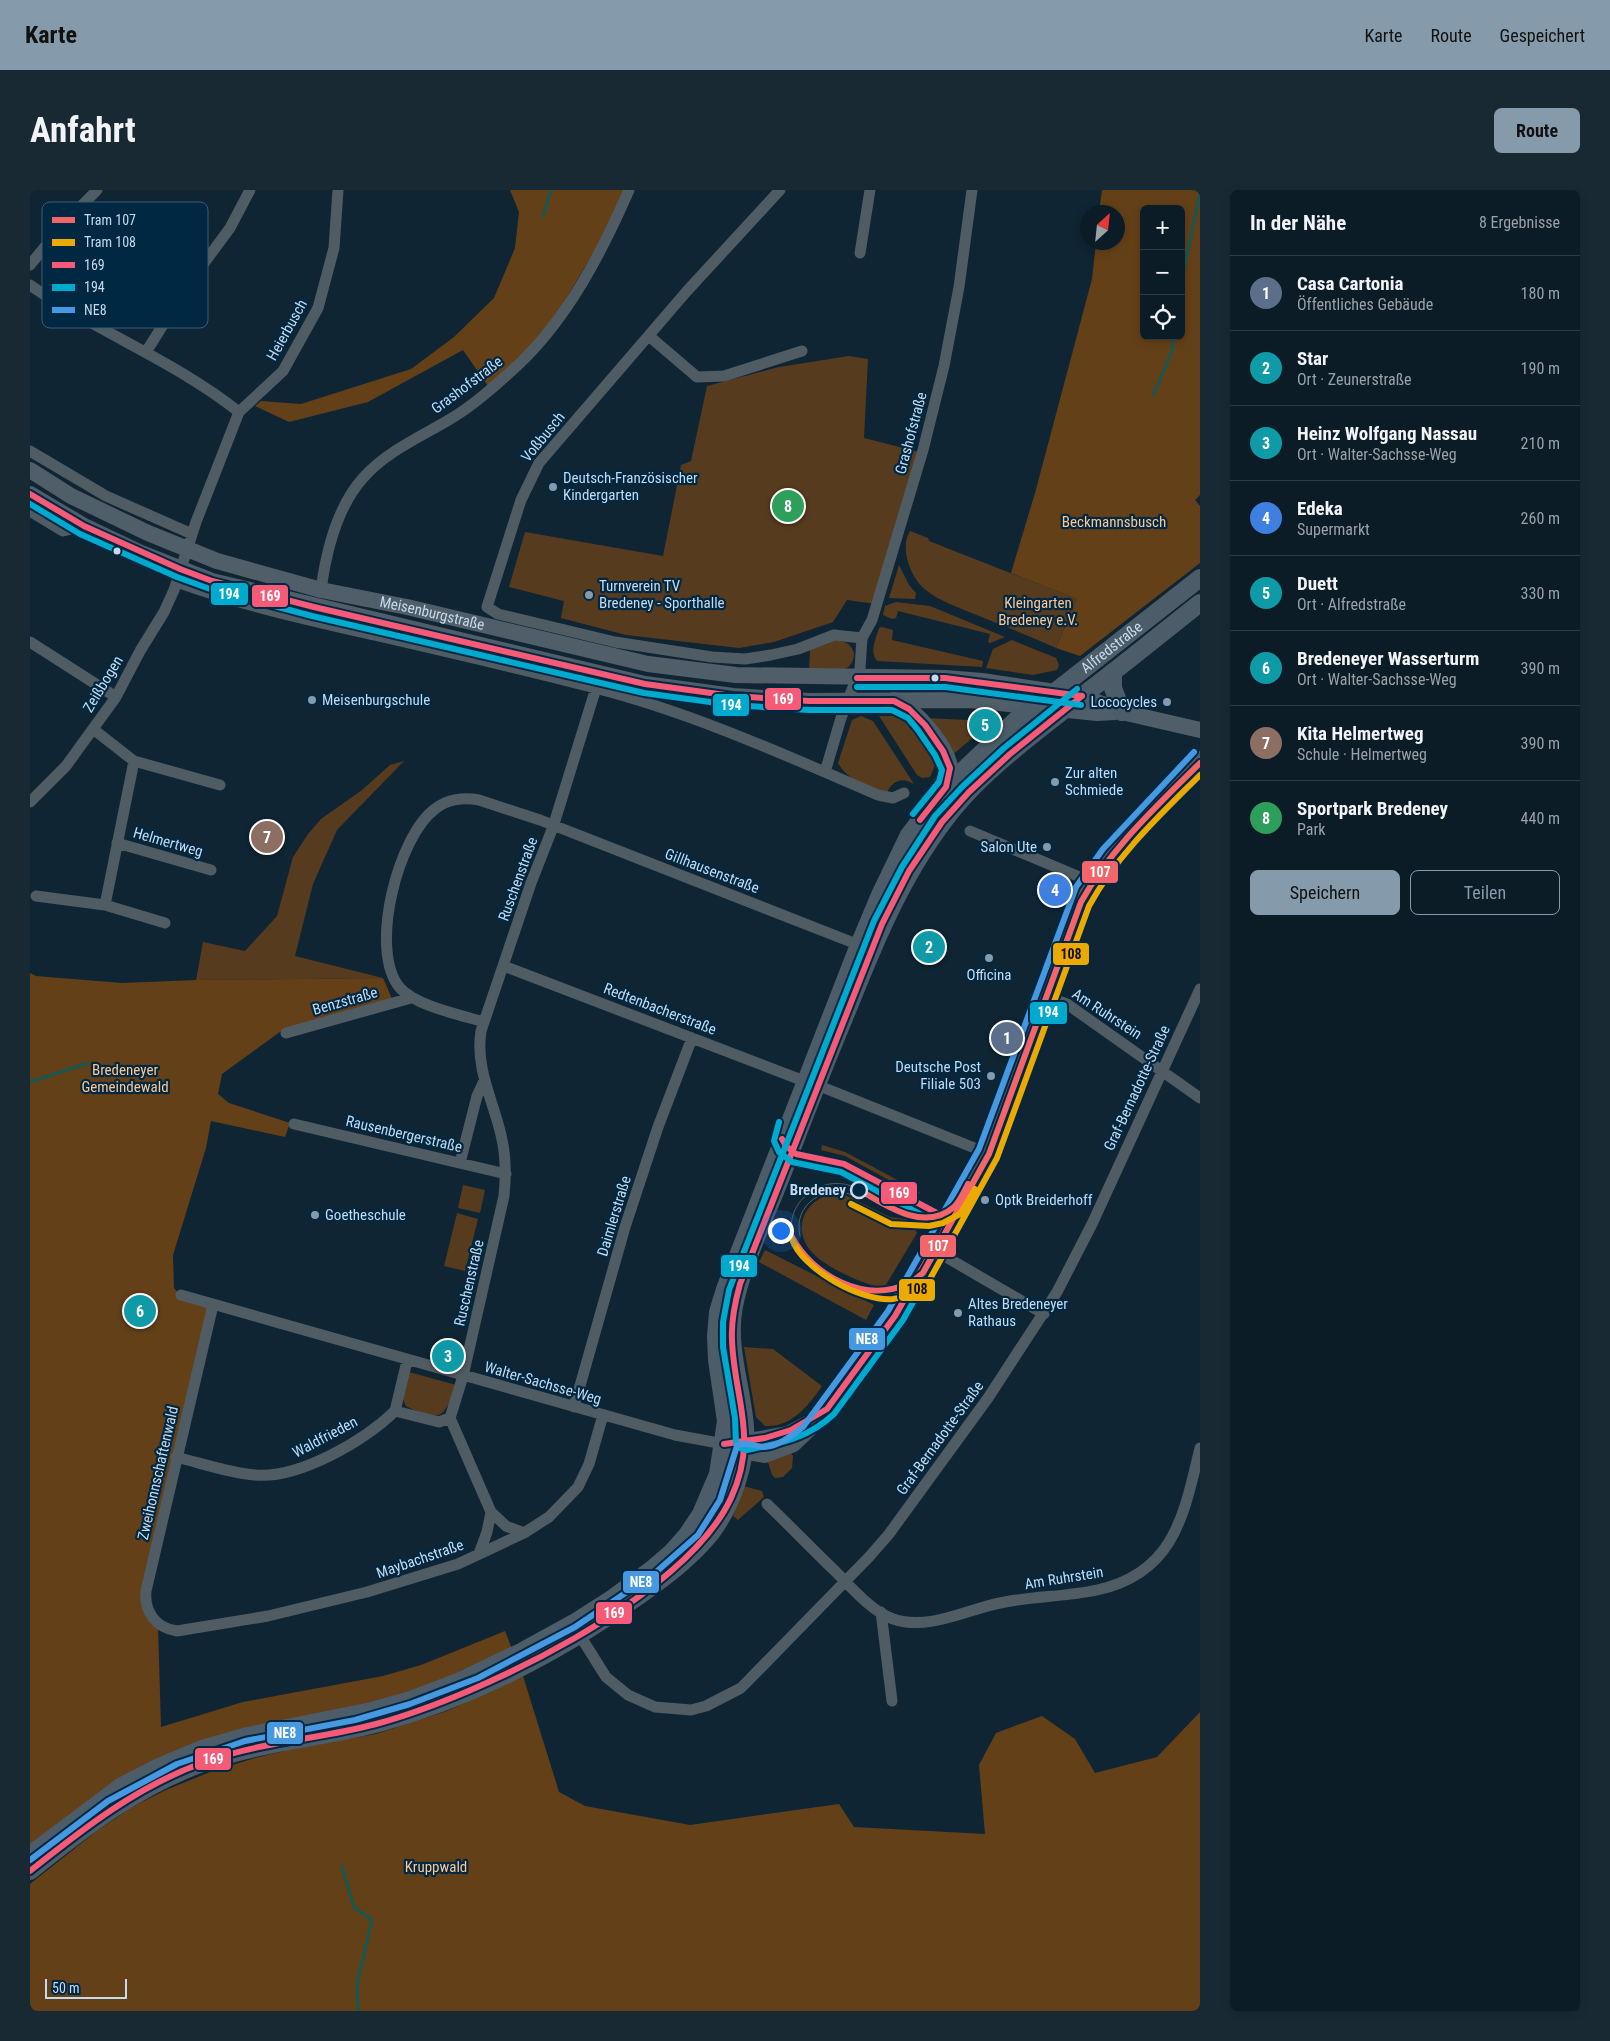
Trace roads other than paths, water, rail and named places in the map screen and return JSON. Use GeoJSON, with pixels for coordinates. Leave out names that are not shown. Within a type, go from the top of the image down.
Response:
{"type":"FeatureCollection","features":[{"type":"Feature","properties":{"kind":"main road","name":"Meisenburgstraße"},"geometry":{"type":"LineString","coordinates":[[30,470],[71,496],[148,533],[189,541],[217,561],[321,590],[648,664],[736,676],[945,678],[1056,691],[1082,696],[1122,712]]}},
{"type":"Feature","properties":{"kind":"main road","name":"Meisenburgstraße"},"geometry":{"type":"LineString","coordinates":[[30,494],[84,526],[179,576],[212,581],[314,607],[645,684],[733,696],[809,701],[970,700],[1097,713],[1122,712]]}},
{"type":"Feature","properties":{"kind":"main road","name":"Alfredstraße"},"geometry":{"type":"LineString","coordinates":[[811,1083],[859,945],[900,852],[918,822],[946,787],[1016,720],[1200,578]]}},
{"type":"Feature","properties":{"kind":"main road","name":"Alfredstraße"},"geometry":{"type":"LineString","coordinates":[[811,1083],[899,888],[938,829],[968,792],[1009,754],[1200,603]]}},
{"type":"Feature","properties":{"kind":"main road"},"geometry":{"type":"LineString","coordinates":[[1113,672],[1113,688],[1122,712],[1200,730]]}},
{"type":"Feature","properties":{"kind":"main road"},"geometry":{"type":"LineString","coordinates":[[894,701],[914,713],[942,751],[949,764],[951,775],[946,787]]}},
{"type":"Feature","properties":{"kind":"main road"},"geometry":{"type":"LineString","coordinates":[[30,1855],[122,1786],[159,1767],[202,1749],[248,1736],[372,1711],[411,1700],[458,1682],[515,1655],[574,1623],[613,1598],[672,1552],[702,1514],[712,1492],[724,1444],[726,1421],[717,1360],[718,1312],[724,1289],[811,1083]]}},
{"type":"Feature","properties":{"kind":"main road"},"geometry":{"type":"LineString","coordinates":[[30,1871],[92,1822],[128,1797],[161,1780],[205,1762],[249,1749],[376,1724],[417,1711],[516,1668],[579,1634],[656,1583],[696,1550],[711,1532],[730,1499],[744,1447],[744,1418],[732,1346],[734,1307],[740,1284],[811,1083]]}},
{"type":"Feature","properties":{"kind":"street"},"geometry":{"type":"LineString","coordinates":[[85,202],[97,190]]}},
{"type":"Feature","properties":{"kind":"street"},"geometry":{"type":"LineString","coordinates":[[208,258],[230,228],[250,190]]}},
{"type":"Feature","properties":{"kind":"street","name":"Heierbusch"},"geometry":{"type":"LineString","coordinates":[[189,541],[239,412],[283,371],[318,308],[334,248],[338,190]]}},
{"type":"Feature","properties":{"kind":"street","name":"Grashofstraße"},"geometry":{"type":"LineString","coordinates":[[321,590],[324,571],[338,523],[351,494],[362,479],[393,452],[470,406],[520,364],[579,288],[630,190]]}},
{"type":"Feature","properties":{"kind":"street","name":"Voßbusch"},"geometry":{"type":"LineString","coordinates":[[487,606],[521,500],[532,473],[548,451],[780,190]]}},
{"type":"Feature","properties":{"kind":"street"},"geometry":{"type":"LineString","coordinates":[[860,254],[870,190]]}},
{"type":"Feature","properties":{"kind":"street","name":"Grashofstraße"},"geometry":{"type":"LineString","coordinates":[[857,678],[860,668],[862,638],[872,620],[936,400],[959,287],[972,190]]}},
{"type":"Feature","properties":{"kind":"street"},"geometry":{"type":"LineString","coordinates":[[30,265],[42,250]]}},
{"type":"Feature","properties":{"kind":"street"},"geometry":{"type":"LineString","coordinates":[[30,285],[42,293]]}},
{"type":"Feature","properties":{"kind":"street"},"geometry":{"type":"LineString","coordinates":[[101,328],[201,384],[239,412]]}},
{"type":"Feature","properties":{"kind":"street"},"geometry":{"type":"LineString","coordinates":[[146,352],[161,328]]}},
{"type":"Feature","properties":{"kind":"street"},"geometry":{"type":"LineString","coordinates":[[649,336],[697,377],[724,376],[802,351]]}},
{"type":"Feature","properties":{"kind":"street","name":"Meisenburgstraße"},"geometry":{"type":"LineString","coordinates":[[30,452],[189,541]]}},
{"type":"Feature","properties":{"kind":"street"},"geometry":{"type":"LineString","coordinates":[[30,511],[63,531],[84,526]]}},
{"type":"Feature","properties":{"kind":"street","name":"Zeißbogen"},"geometry":{"type":"LineString","coordinates":[[33,795],[66,766],[116,697],[140,651],[164,612],[179,576],[189,541]]}},
{"type":"Feature","properties":{"kind":"street","name":"Meisenburgstraße"},"geometry":{"type":"LineString","coordinates":[[179,576],[222,598],[596,688],[653,704],[713,725],[878,795],[893,798],[904,793]]}},
{"type":"Feature","properties":{"kind":"street","name":"Meisenburgstraße"},"geometry":{"type":"LineString","coordinates":[[487,606],[498,614],[615,642],[712,657],[745,659],[771,656],[798,649],[834,635],[862,638]]}},
{"type":"Feature","properties":{"kind":"street"},"geometry":{"type":"LineString","coordinates":[[30,642],[116,697]]}},
{"type":"Feature","properties":{"kind":"street"},"geometry":{"type":"LineString","coordinates":[[825,772],[857,678]]}},
{"type":"Feature","properties":{"kind":"street","name":"Ruschenstraße"},"geometry":{"type":"LineString","coordinates":[[463,1376],[504,1196],[506,1174],[502,1136],[484,1081],[479,1052],[484,1022],[531,883],[553,827],[596,688]]}},
{"type":"Feature","properties":{"kind":"street"},"geometry":{"type":"LineString","coordinates":[[93,729],[134,761],[220,785]]}},
{"type":"Feature","properties":{"kind":"street"},"geometry":{"type":"LineString","coordinates":[[724,1444],[744,1447],[788,1433],[816,1418],[827,1409],[895,1316],[934,1250],[987,1153],[1079,901],[1089,881],[1119,844],[1200,758]]}},
{"type":"Feature","properties":{"kind":"street","name":"Helmertweg"},"geometry":{"type":"LineString","coordinates":[[104,905],[134,761]]}},
{"type":"Feature","properties":{"kind":"street","name":"Gillhausenstraße"},"geometry":{"type":"LineString","coordinates":[[411,998],[400,988],[390,969],[387,922],[392,888],[403,858],[427,816],[445,802],[470,798],[553,827],[859,945]]}},
{"type":"Feature","properties":{"kind":"street"},"geometry":{"type":"LineString","coordinates":[[970,831],[1089,881]]}},
{"type":"Feature","properties":{"kind":"street","name":"Helmertweg"},"geometry":{"type":"LineString","coordinates":[[117,843],[211,870]]}},
{"type":"Feature","properties":{"kind":"street"},"geometry":{"type":"LineString","coordinates":[[36,896],[104,905],[165,923]]}},
{"type":"Feature","properties":{"kind":"street","name":"Redtenbacherstraße"},"geometry":{"type":"LineString","coordinates":[[504,966],[811,1083],[987,1153]]}},
{"type":"Feature","properties":{"kind":"street","name":"Graf-Bernadotte-Straße"},"geometry":{"type":"LineString","coordinates":[[579,1634],[606,1677],[628,1695],[655,1707],[691,1710],[706,1706],[741,1688],[845,1581],[889,1534],[988,1398],[1044,1314],[1092,1224],[1200,989]]}},
{"type":"Feature","properties":{"kind":"street","name":"Am Ruhrstein"},"geometry":{"type":"LineString","coordinates":[[1044,996],[1068,1004],[1162,1069],[1200,1098]]}},
{"type":"Feature","properties":{"kind":"street"},"geometry":{"type":"LineString","coordinates":[[411,998],[484,1022]]}},
{"type":"Feature","properties":{"kind":"street","name":"Benzstraße"},"geometry":{"type":"LineString","coordinates":[[286,1033],[411,998]]}},
{"type":"Feature","properties":{"kind":"street","name":"Daimlerstraße"},"geometry":{"type":"LineString","coordinates":[[574,1406],[625,1227],[658,1127],[692,1038]]}},
{"type":"Feature","properties":{"kind":"street"},"geometry":{"type":"LineString","coordinates":[[460,1164],[477,1096],[484,1081]]}},
{"type":"Feature","properties":{"kind":"street","name":"Rausenbergerstraße"},"geometry":{"type":"LineString","coordinates":[[294,1124],[506,1174]]}},
{"type":"Feature","properties":{"kind":"street"},"geometry":{"type":"LineString","coordinates":[[934,1250],[1044,1314]]}},
{"type":"Feature","properties":{"kind":"street","name":"Walter-Sachsse-Weg"},"geometry":{"type":"LineString","coordinates":[[182,1295],[213,1306],[674,1435],[724,1444]]}},
{"type":"Feature","properties":{"kind":"street","name":"Zweihonnschaftenwald"},"geometry":{"type":"LineString","coordinates":[[177,1631],[166,1629],[156,1622],[145,1602],[176,1457],[213,1306]]}},
{"type":"Feature","properties":{"kind":"street"},"geometry":{"type":"LineString","coordinates":[[407,1361],[395,1410],[439,1422],[450,1418]]}},
{"type":"Feature","properties":{"kind":"street"},"geometry":{"type":"LineString","coordinates":[[463,1376],[450,1418],[491,1512],[506,1526],[524,1533]]}},
{"type":"Feature","properties":{"kind":"street","name":"Waldfrieden"},"geometry":{"type":"LineString","coordinates":[[176,1457],[254,1475],[273,1476],[295,1471],[322,1459],[362,1436],[395,1410]]}},
{"type":"Feature","properties":{"kind":"street","name":"Maybachstraße"},"geometry":{"type":"LineString","coordinates":[[177,1631],[268,1616],[367,1592],[458,1564],[524,1533],[549,1517],[578,1487],[589,1464],[603,1415]]}},
{"type":"Feature","properties":{"kind":"street","name":"Am Ruhrstein"},"geometry":{"type":"LineString","coordinates":[[767,1504],[845,1581],[881,1612],[908,1623],[924,1623],[1000,1602],[1096,1590],[1119,1584],[1137,1575],[1149,1567],[1161,1554],[1177,1531],[1186,1506],[1200,1448]]}},
{"type":"Feature","properties":{"kind":"street"},"geometry":{"type":"LineString","coordinates":[[479,1554],[487,1532],[491,1512]]}},
{"type":"Feature","properties":{"kind":"street"},"geometry":{"type":"LineString","coordinates":[[881,1612],[892,1700]]}},
{"type":"Feature","properties":{"kind":"waterway"},"geometry":{"type":"LineString","coordinates":[[543,216],[551,190]]}},
{"type":"Feature","properties":{"kind":"waterway"},"geometry":{"type":"LineString","coordinates":[[1185,265],[1200,192]]}},
{"type":"Feature","properties":{"kind":"waterway"},"geometry":{"type":"LineString","coordinates":[[1153,396],[1172,351],[1173,340]]}},
{"type":"Feature","properties":{"kind":"waterway"},"geometry":{"type":"LineString","coordinates":[[30,1082],[88,1063]]}},
{"type":"Feature","properties":{"kind":"waterway"},"geometry":{"type":"LineString","coordinates":[[342,1866],[354,1907],[372,1920],[357,1983],[358,2011]]}},
{"type":"Feature","properties":{"kind":"tram line","name":"107"},"geometry":{"type":"LineString","coordinates":[[792,1237],[812,1263],[826,1274],[857,1288],[891,1289],[909,1283],[923,1273],[989,1154],[1081,902],[1093,882],[1120,846],[1200,763]]}},
{"type":"Feature","properties":{"kind":"tram line","name":"108"},"geometry":{"type":"LineString","coordinates":[[792,1239],[798,1250],[820,1272],[834,1281],[865,1295],[880,1299],[898,1298],[913,1292],[930,1279],[997,1158],[1089,906],[1100,887],[1126,853],[1154,821],[1200,775]]}},
{"type":"Feature","properties":{"kind":"tram line"},"geometry":{"type":"LineString","coordinates":[[993,1131],[1008,1105]]}},
{"type":"Feature","properties":{"kind":"tram line"},"geometry":{"type":"LineString","coordinates":[[792,1237],[791,1223],[794,1211],[801,1200],[810,1192],[821,1186],[833,1184],[846,1184],[858,1189]]}},
{"type":"Feature","properties":{"kind":"tram line","name":"107"},"geometry":{"type":"LineString","coordinates":[[858,1189],[892,1209],[918,1217],[930,1217],[942,1214],[954,1207],[968,1184]]}},
{"type":"Feature","properties":{"kind":"tram line","name":"108"},"geometry":{"type":"LineString","coordinates":[[851,1204],[891,1224],[929,1226],[943,1223],[960,1214],[975,1189]]}},
{"type":"Feature","properties":{"kind":"tram line"},"geometry":{"type":"LineString","coordinates":[[800,1236],[799,1224],[801,1214],[814,1199],[823,1194],[833,1192],[855,1196]]}},
{"type":"Feature","properties":{"kind":"place","name":"Deutsch-Französischer Kindergarten"},"geometry":{"type":"Point","coordinates":[553,487]}},
{"type":"Feature","properties":{"kind":"place","name":"Sportpark Bredeney"},"geometry":{"type":"Point","coordinates":[788,506]}},
{"type":"Feature","properties":{"kind":"place","name":"Turnverein TV Bredeney - Sporthalle"},"geometry":{"type":"Point","coordinates":[589,595]}},
{"type":"Feature","properties":{"kind":"place","name":"Meisenburgschule"},"geometry":{"type":"Point","coordinates":[312,700]}},
{"type":"Feature","properties":{"kind":"place","name":"Lococycles"},"geometry":{"type":"Point","coordinates":[1167,702]}},
{"type":"Feature","properties":{"kind":"place","name":"Duett"},"geometry":{"type":"Point","coordinates":[985,725]}},
{"type":"Feature","properties":{"kind":"place","name":"Zur alten Schmiede"},"geometry":{"type":"Point","coordinates":[1055,782]}},
{"type":"Feature","properties":{"kind":"place","name":"Kita Helmertweg"},"geometry":{"type":"Point","coordinates":[267,837]}},
{"type":"Feature","properties":{"kind":"place","name":"Salon Ute"},"geometry":{"type":"Point","coordinates":[1047,847]}},
{"type":"Feature","properties":{"kind":"place","name":"Edeka"},"geometry":{"type":"Point","coordinates":[1055,890]}},
{"type":"Feature","properties":{"kind":"place","name":"Star"},"geometry":{"type":"Point","coordinates":[929,947]}},
{"type":"Feature","properties":{"kind":"place","name":"Officina"},"geometry":{"type":"Point","coordinates":[989,958]}},
{"type":"Feature","properties":{"kind":"place","name":"Casa Cartonia"},"geometry":{"type":"Point","coordinates":[1007,1038]}},
{"type":"Feature","properties":{"kind":"place","name":"Deutsche Post Filiale 503"},"geometry":{"type":"Point","coordinates":[991,1076]}},
{"type":"Feature","properties":{"kind":"place","name":"Bredeney"},"geometry":{"type":"Point","coordinates":[859,1190]}},
{"type":"Feature","properties":{"kind":"place","name":"Optk Breiderhoff"},"geometry":{"type":"Point","coordinates":[985,1200]}},
{"type":"Feature","properties":{"kind":"place","name":"Goetheschule"},"geometry":{"type":"Point","coordinates":[315,1215]}},
{"type":"Feature","properties":{"kind":"place","name":"Bredeneyer Wasserturm"},"geometry":{"type":"Point","coordinates":[140,1311]}},
{"type":"Feature","properties":{"kind":"place","name":"Altes Bredeneyer Rathaus"},"geometry":{"type":"Point","coordinates":[958,1313]}},
{"type":"Feature","properties":{"kind":"place","name":"Heinz Wolfgang Nassau"},"geometry":{"type":"Point","coordinates":[448,1356]}},
{"type":"Feature","properties":{"kind":"park label","name":"Beckmannsbusch"},"geometry":{"type":"Point","coordinates":[1114,522]}},
{"type":"Feature","properties":{"kind":"park label","name":"Kleingarten Bredeney e.V."},"geometry":{"type":"Point","coordinates":[1038,612]}},
{"type":"Feature","properties":{"kind":"park label","name":"Bredeneyer Gemeindewald"},"geometry":{"type":"Point","coordinates":[125,1078]}},
{"type":"Feature","properties":{"kind":"park label","name":"Kruppwald"},"geometry":{"type":"Point","coordinates":[436,1867]}}]}
